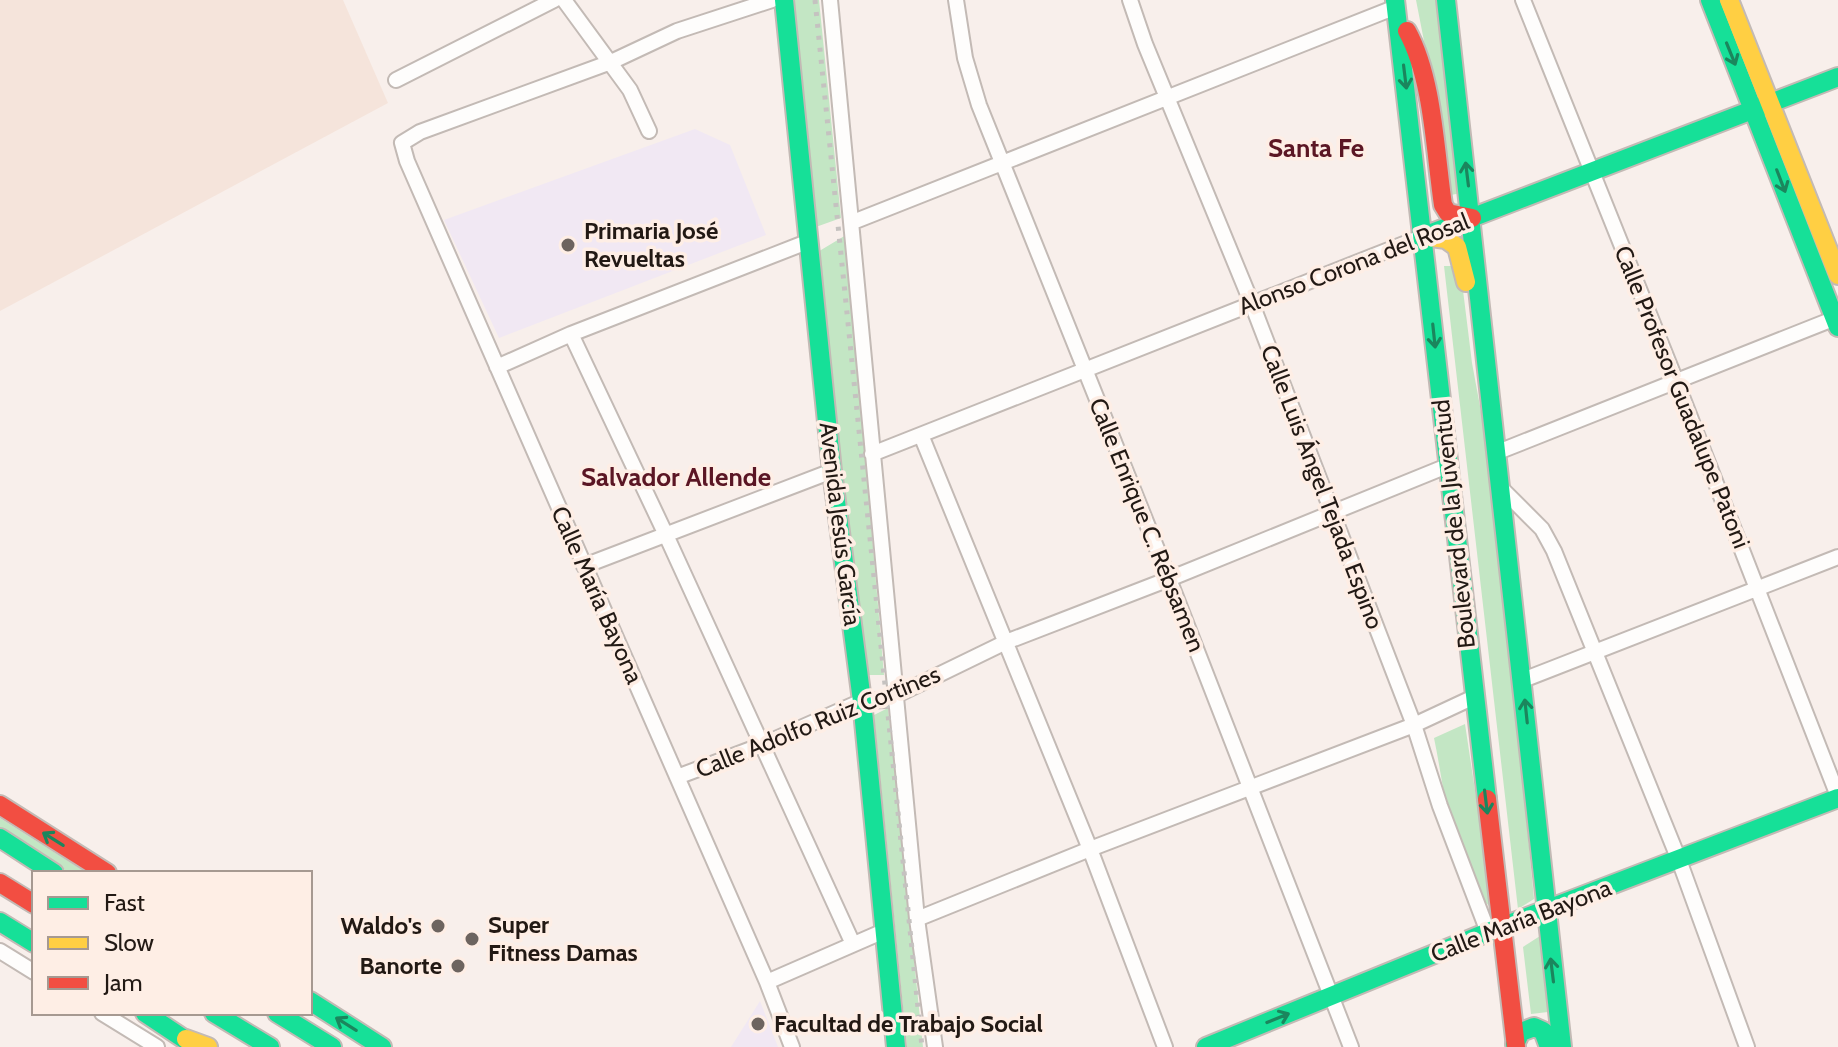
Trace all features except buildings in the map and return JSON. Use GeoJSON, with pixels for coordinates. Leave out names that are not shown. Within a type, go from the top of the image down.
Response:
{"type":"FeatureCollection","features":[{"type":"Feature","properties":{"kind":"main road","name":"Avenida Jesús García"},"geometry":{"type":"LineString","coordinates":[[784,0],[832,471],[862,701],[896,1047]]}},
{"type":"Feature","properties":{"kind":"main road"},"geometry":{"type":"LineString","coordinates":[[1446,0],[1562,1047]]}},
{"type":"Feature","properties":{"kind":"main road"},"geometry":{"type":"LineString","coordinates":[[1710,0],[1762,106],[1838,275]]}},
{"type":"Feature","properties":{"kind":"main road"},"geometry":{"type":"LineString","coordinates":[[1729,0],[1762,106],[1837,321]]}},
{"type":"Feature","properties":{"kind":"main road"},"geometry":{"type":"LineString","coordinates":[[1396,9],[1413,38],[1443,205],[1448,213],[1472,218]]}},
{"type":"Feature","properties":{"kind":"main road","name":"Boulevard de la Juventud"},"geometry":{"type":"LineString","coordinates":[[1396,9],[1474,697],[1494,930],[1516,1046]]}},
{"type":"Feature","properties":{"kind":"main road","name":"Alonso Corona del Rosal"},"geometry":{"type":"LineString","coordinates":[[1424,236],[1838,77]]}},
{"type":"Feature","properties":{"kind":"main road"},"geometry":{"type":"LineString","coordinates":[[1424,236],[1447,238],[1457,243],[1462,256],[1479,370],[1492,395]]}},
{"type":"Feature","properties":{"kind":"main road","name":"Calle María Bayona"},"geometry":{"type":"LineString","coordinates":[[1206,1047],[1494,930],[1838,797]]}},
{"type":"Feature","properties":{"kind":"main road"},"geometry":{"type":"LineString","coordinates":[[0,805],[104,871]]}},
{"type":"Feature","properties":{"kind":"main road"},"geometry":{"type":"LineString","coordinates":[[0,838],[51,871]]}},
{"type":"Feature","properties":{"kind":"main road"},"geometry":{"type":"LineString","coordinates":[[0,883],[32,903]]}},
{"type":"Feature","properties":{"kind":"main road"},"geometry":{"type":"LineString","coordinates":[[0,922],[32,942]]}},
{"type":"Feature","properties":{"kind":"main road"},"geometry":{"type":"LineString","coordinates":[[312,1002],[382,1047]]}},
{"type":"Feature","properties":{"kind":"main road"},"geometry":{"type":"LineString","coordinates":[[148,1015],[191,1043],[208,1047]]}},
{"type":"Feature","properties":{"kind":"main road"},"geometry":{"type":"LineString","coordinates":[[217,1015],[270,1047]]}},
{"type":"Feature","properties":{"kind":"main road"},"geometry":{"type":"LineString","coordinates":[[280,1015],[332,1047]]}},
{"type":"Feature","properties":{"kind":"main road"},"geometry":{"type":"LineString","coordinates":[[1516,1046],[1521,1032],[1534,1027],[1543,1031],[1549,1047]]}},
{"type":"Feature","properties":{"kind":"street"},"geometry":{"type":"LineString","coordinates":[[396,80],[554,0]]}},
{"type":"Feature","properties":{"kind":"street"},"geometry":{"type":"LineString","coordinates":[[564,0],[630,90],[649,131]]}},
{"type":"Feature","properties":{"kind":"street"},"geometry":{"type":"LineString","coordinates":[[721,0],[732,13]]}},
{"type":"Feature","properties":{"kind":"street"},"geometry":{"type":"LineString","coordinates":[[611,62],[677,31],[772,0]]}},
{"type":"Feature","properties":{"kind":"street","name":"Avenida Jesús García"},"geometry":{"type":"LineString","coordinates":[[830,0],[917,919],[935,1047]]}},
{"type":"Feature","properties":{"kind":"street","name":"Calle Enrique C. Rébsamen"},"geometry":{"type":"LineString","coordinates":[[956,0],[965,58],[979,105],[1169,579],[1351,1047]]}},
{"type":"Feature","properties":{"kind":"street","name":"Calle Luis Ángel Tejada Espino"},"geometry":{"type":"LineString","coordinates":[[1130,0],[1333,513],[1414,725],[1440,806],[1494,930]]}},
{"type":"Feature","properties":{"kind":"street","name":"Calle Profesor Guadalupe Patoni"},"geometry":{"type":"LineString","coordinates":[[1523,0],[1838,797]]}},
{"type":"Feature","properties":{"kind":"street"},"geometry":{"type":"LineString","coordinates":[[853,222],[1396,9]]}},
{"type":"Feature","properties":{"kind":"street","name":"Calle María Bayona"},"geometry":{"type":"LineString","coordinates":[[611,62],[420,132],[402,143],[407,161],[767,982],[792,1047]]}},
{"type":"Feature","properties":{"kind":"street","name":"Alonso Corona del Rosal"},"geometry":{"type":"LineString","coordinates":[[872,454],[1424,236]]}},
{"type":"Feature","properties":{"kind":"street"},"geometry":{"type":"LineString","coordinates":[[497,367],[571,334],[807,242]]}},
{"type":"Feature","properties":{"kind":"street"},"geometry":{"type":"LineString","coordinates":[[1498,452],[1837,321]]}},
{"type":"Feature","properties":{"kind":"street"},"geometry":{"type":"LineString","coordinates":[[571,334],[853,944]]}},
{"type":"Feature","properties":{"kind":"street"},"geometry":{"type":"LineString","coordinates":[[921,435],[1090,849],[1165,1047]]}},
{"type":"Feature","properties":{"kind":"street","name":"Calle Adolfo Ruiz Cortines"},"geometry":{"type":"LineString","coordinates":[[677,777],[762,745],[862,701],[886,700],[1006,642],[1447,466]]}},
{"type":"Feature","properties":{"kind":"street"},"geometry":{"type":"LineString","coordinates":[[584,566],[832,471]]}},
{"type":"Feature","properties":{"kind":"street"},"geometry":{"type":"LineString","coordinates":[[1502,489],[1542,529],[1554,551],[1679,860],[1747,1047]]}},
{"type":"Feature","properties":{"kind":"street"},"geometry":{"type":"LineString","coordinates":[[1523,680],[1838,557]]}},
{"type":"Feature","properties":{"kind":"street"},"geometry":{"type":"LineString","coordinates":[[917,919],[1414,725],[1474,697]]}},
{"type":"Feature","properties":{"kind":"street"},"geometry":{"type":"LineString","coordinates":[[767,982],[884,931]]}},
{"type":"Feature","properties":{"kind":"street"},"geometry":{"type":"LineString","coordinates":[[0,951],[32,971]]}},
{"type":"Feature","properties":{"kind":"street"},"geometry":{"type":"LineString","coordinates":[[105,1015],[157,1047]]}},
{"type":"Feature","properties":{"kind":"shaded area"},"geometry":{"type":"Polygon","coordinates":[[[0,0],[343,0],[388,103],[0,311],[0,0]]]}},
{"type":"Feature","properties":{"kind":"shaded area","name":"Primaria José Revueltas"},"geometry":{"type":"Polygon","coordinates":[[[695,129],[730,145],[766,235],[499,338],[444,220],[695,129]]]}},
{"type":"Feature","properties":{"kind":"shaded area","name":"Facultad de Trabajo Social"},"geometry":{"type":"Polygon","coordinates":[[[760,1001],[778,1047],[731,1047],[760,1001]]]}},
{"type":"Feature","properties":{"kind":"green space"},"geometry":{"type":"Polygon","coordinates":[[[789,0],[819,0],[841,218],[813,228],[789,0]]]}},
{"type":"Feature","properties":{"kind":"green space"},"geometry":{"type":"Polygon","coordinates":[[[1416,0],[1439,0],[1461,193],[1446,196],[1431,77],[1416,0]]]}},
{"type":"Feature","properties":{"kind":"green space"},"geometry":{"type":"Polygon","coordinates":[[[846,235],[884,675],[867,675],[816,253],[846,235]]]}},
{"type":"Feature","properties":{"kind":"green space"},"geometry":{"type":"Polygon","coordinates":[[[1444,266],[1460,266],[1472,363],[1494,482],[1534,899],[1518,909],[1444,266]]]}},
{"type":"Feature","properties":{"kind":"green space"},"geometry":{"type":"Polygon","coordinates":[[[888,708],[923,1047],[907,1047],[874,715],[888,708]]]}},
{"type":"Feature","properties":{"kind":"green space"},"geometry":{"type":"Polygon","coordinates":[[[1465,724],[1493,910],[1467,873],[1459,852],[1434,738],[1465,724]]]}},
{"type":"Feature","properties":{"kind":"green space"},"geometry":{"type":"Polygon","coordinates":[[[0,818],[84,871],[67,871],[0,829],[0,818]]]}},
{"type":"Feature","properties":{"kind":"green space"},"geometry":{"type":"Polygon","coordinates":[[[1540,936],[1548,1012],[1531,1014],[1523,947],[1540,936]]]}},
{"type":"Feature","properties":{"kind":"railway"},"geometry":{"type":"LineString","coordinates":[[815,0],[922,1047]]}},
{"type":"Feature","properties":{"kind":"traffic: fast"},"geometry":{"type":"LineString","coordinates":[[784,0],[832,471],[862,701],[896,1047]]}},
{"type":"Feature","properties":{"kind":"traffic: fast"},"geometry":{"type":"LineString","coordinates":[[1395,0],[1487,799]]}},
{"type":"Feature","properties":{"kind":"traffic: fast"},"geometry":{"type":"LineString","coordinates":[[1446,0],[1562,1047]]}},
{"type":"Feature","properties":{"kind":"traffic: fast"},"geometry":{"type":"LineString","coordinates":[[1710,0],[1838,327]]}},
{"type":"Feature","properties":{"kind":"traffic: fast"},"geometry":{"type":"LineString","coordinates":[[1424,236],[1838,77]]}},
{"type":"Feature","properties":{"kind":"traffic: fast"},"geometry":{"type":"LineString","coordinates":[[1206,1047],[1488,932],[1838,798]]}},
{"type":"Feature","properties":{"kind":"traffic: fast"},"geometry":{"type":"LineString","coordinates":[[0,838],[51,871]]}},
{"type":"Feature","properties":{"kind":"traffic: fast"},"geometry":{"type":"LineString","coordinates":[[0,922],[32,942]]}},
{"type":"Feature","properties":{"kind":"traffic: fast"},"geometry":{"type":"LineString","coordinates":[[312,1002],[382,1047]]}},
{"type":"Feature","properties":{"kind":"traffic: fast"},"geometry":{"type":"LineString","coordinates":[[148,1015],[196,1047]]}},
{"type":"Feature","properties":{"kind":"traffic: fast"},"geometry":{"type":"LineString","coordinates":[[217,1015],[270,1047]]}},
{"type":"Feature","properties":{"kind":"traffic: fast"},"geometry":{"type":"LineString","coordinates":[[280,1015],[332,1047]]}},
{"type":"Feature","properties":{"kind":"traffic: fast"},"geometry":{"type":"LineString","coordinates":[[1515,1044],[1521,1032],[1534,1027],[1543,1031],[1549,1047]]}},
{"type":"Feature","properties":{"kind":"traffic: slow"},"geometry":{"type":"LineString","coordinates":[[1729,0],[1838,275]]}},
{"type":"Feature","properties":{"kind":"traffic: slow"},"geometry":{"type":"LineString","coordinates":[[1424,236],[1446,239],[1457,247],[1466,282]]}},
{"type":"Feature","properties":{"kind":"traffic: slow"},"geometry":{"type":"LineString","coordinates":[[186,1039],[208,1047]]}},
{"type":"Feature","properties":{"kind":"traffic: jam"},"geometry":{"type":"LineString","coordinates":[[1407,31],[1428,92],[1443,205],[1448,213],[1472,218]]}},
{"type":"Feature","properties":{"kind":"traffic: jam"},"geometry":{"type":"LineString","coordinates":[[1487,799],[1516,1047]]}},
{"type":"Feature","properties":{"kind":"traffic: jam"},"geometry":{"type":"LineString","coordinates":[[0,805],[104,871]]}},
{"type":"Feature","properties":{"kind":"traffic: jam"},"geometry":{"type":"LineString","coordinates":[[0,883],[32,903]]}},
{"type":"Feature","properties":{"kind":"place","name":"Primaria José Revueltas"},"geometry":{"type":"Point","coordinates":[568,245]}},
{"type":"Feature","properties":{"kind":"place","name":"Waldo's"},"geometry":{"type":"Point","coordinates":[438,926]}},
{"type":"Feature","properties":{"kind":"place","name":"Super Fitness Damas"},"geometry":{"type":"Point","coordinates":[472,939]}},
{"type":"Feature","properties":{"kind":"place","name":"Banorte"},"geometry":{"type":"Point","coordinates":[458,966]}},
{"type":"Feature","properties":{"kind":"place","name":"Facultad de Trabajo Social"},"geometry":{"type":"Point","coordinates":[758,1024]}},
{"type":"Feature","properties":{"kind":"district","name":"Santa Fe"},"geometry":{"type":"Point","coordinates":[1316,148]}},
{"type":"Feature","properties":{"kind":"district","name":"Salvador Allende"},"geometry":{"type":"Point","coordinates":[676,477]}}]}
